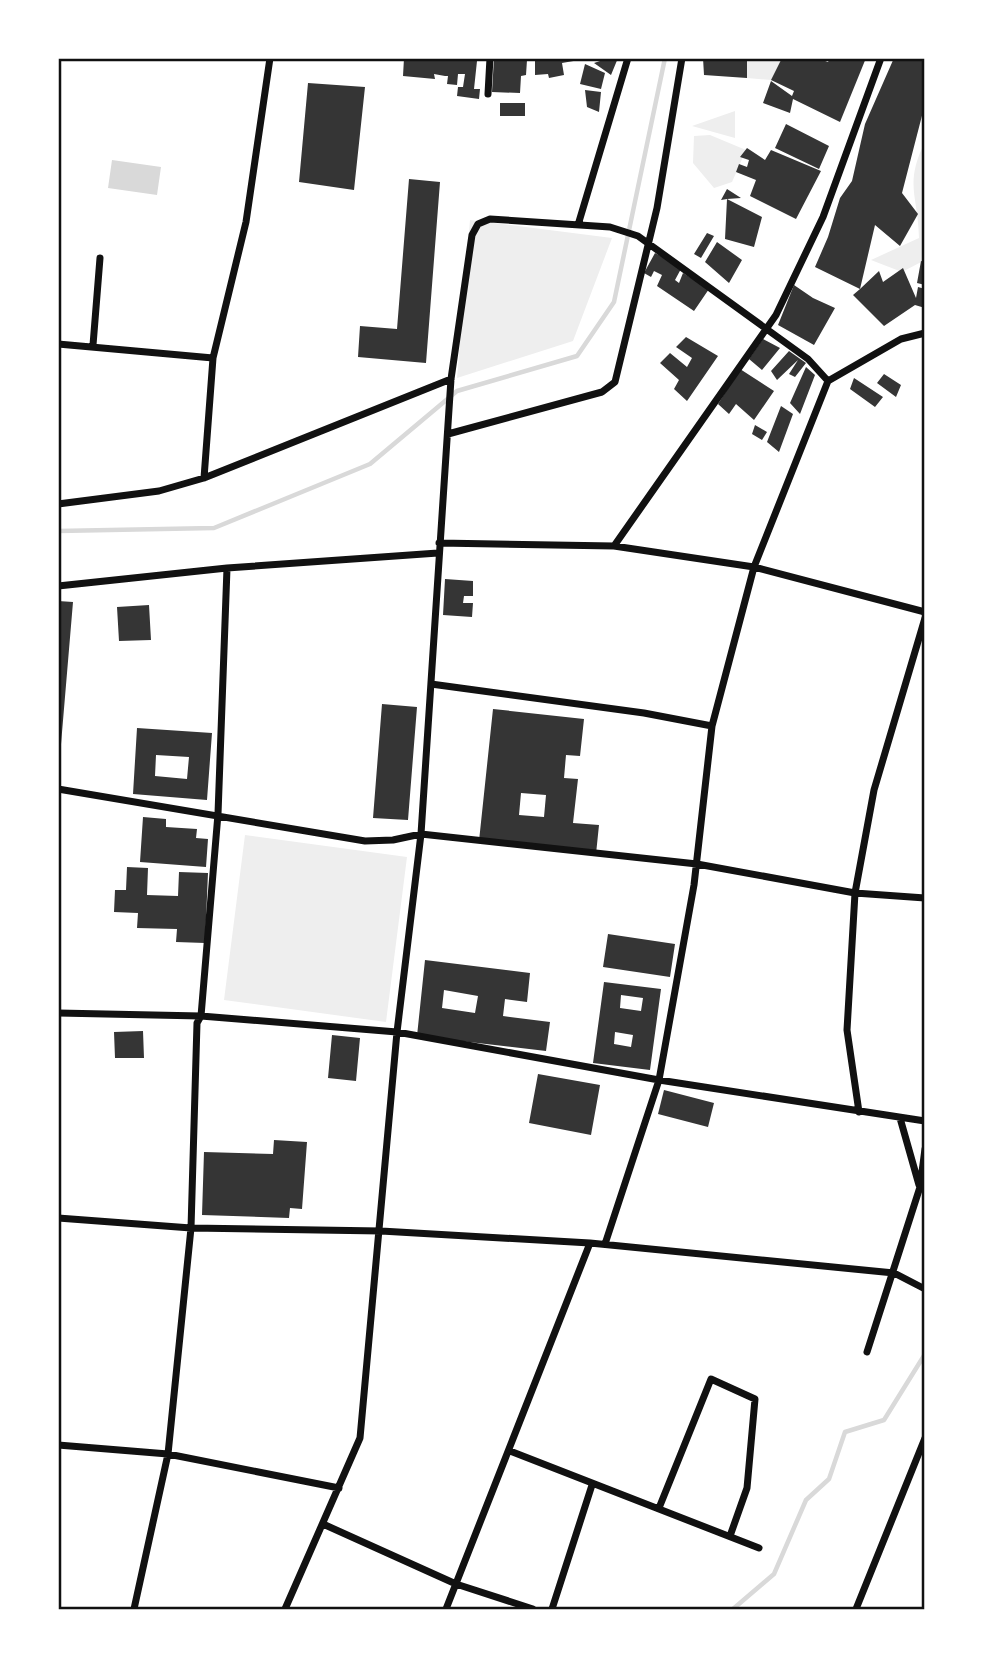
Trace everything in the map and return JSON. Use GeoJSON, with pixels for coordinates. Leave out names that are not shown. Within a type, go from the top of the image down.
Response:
{"type":"FeatureCollection","features":[{"type":"Feature","properties":{"kind":"street"},"geometry":{"type":"LineString","coordinates":[[204,478],[213,358],[246,222],[270,58]]}},
{"type":"Feature","properties":{"kind":"street"},"geometry":{"type":"LineString","coordinates":[[488,94],[490,58]]}},
{"type":"Feature","properties":{"kind":"street"},"geometry":{"type":"LineString","coordinates":[[578,225],[628,58]]}},
{"type":"Feature","properties":{"kind":"street"},"geometry":{"type":"LineString","coordinates":[[448,434],[610,388],[615,382],[649,242],[682,58]]}},
{"type":"Feature","properties":{"kind":"street"},"geometry":{"type":"LineString","coordinates":[[614,546],[776,315],[823,217],[881,58]]}},
{"type":"Feature","properties":{"kind":"street"},"geometry":{"type":"LineString","coordinates":[[285,1609],[360,1438],[381,1231],[397,1032],[421,834],[451,383],[472,235],[478,224],[490,219],[610,227],[638,236],[808,359],[828,381]]}},
{"type":"Feature","properties":{"kind":"street"},"geometry":{"type":"LineString","coordinates":[[93,345],[100,258]]}},
{"type":"Feature","properties":{"kind":"street"},"geometry":{"type":"LineString","coordinates":[[605,1244],[659,1080],[696,864],[712,726],[754,567],[828,381],[916,334],[925,333]]}},
{"type":"Feature","properties":{"kind":"street"},"geometry":{"type":"LineString","coordinates":[[58,344],[93,345],[213,358]]}},
{"type":"Feature","properties":{"kind":"street"},"geometry":{"type":"LineString","coordinates":[[58,504],[159,491],[204,478],[451,383]]}},
{"type":"Feature","properties":{"kind":"street"},"geometry":{"type":"LineString","coordinates":[[439,543],[614,546],[754,567],[925,612]]}},
{"type":"Feature","properties":{"kind":"street"},"geometry":{"type":"LineString","coordinates":[[58,586],[227,568],[438,553]]}},
{"type":"Feature","properties":{"kind":"street"},"geometry":{"type":"LineString","coordinates":[[134,1609],[168,1454],[191,1228],[197,1023],[201,1016],[218,814],[227,568]]}},
{"type":"Feature","properties":{"kind":"street"},"geometry":{"type":"LineString","coordinates":[[859,1112],[846,1030],[855,893],[874,790],[925,618]]}},
{"type":"Feature","properties":{"kind":"street"},"geometry":{"type":"LineString","coordinates":[[431,684],[644,713],[712,726]]}},
{"type":"Feature","properties":{"kind":"street"},"geometry":{"type":"LineString","coordinates":[[58,789],[365,841],[393,840],[421,834],[696,864],[855,893],[925,898]]}},
{"type":"Feature","properties":{"kind":"street"},"geometry":{"type":"LineString","coordinates":[[58,1013],[201,1016],[397,1032],[659,1080],[925,1121]]}},
{"type":"Feature","properties":{"kind":"street"},"geometry":{"type":"LineString","coordinates":[[900,1118],[920,1187]]}},
{"type":"Feature","properties":{"kind":"street"},"geometry":{"type":"LineString","coordinates":[[867,1352],[920,1187],[925,1149]]}},
{"type":"Feature","properties":{"kind":"street"},"geometry":{"type":"LineString","coordinates":[[58,1218],[191,1228],[381,1231],[605,1244],[894,1273],[924,1288]]}},
{"type":"Feature","properties":{"kind":"street"},"geometry":{"type":"LineString","coordinates":[[446,1609],[590,1243]]}},
{"type":"Feature","properties":{"kind":"street"},"geometry":{"type":"LineString","coordinates":[[659,1508],[711,1379],[755,1399],[747,1488],[730,1536]]}},
{"type":"Feature","properties":{"kind":"street"},"geometry":{"type":"LineString","coordinates":[[856,1609],[925,1438]]}},
{"type":"Feature","properties":{"kind":"street"},"geometry":{"type":"LineString","coordinates":[[58,1445],[168,1454],[339,1488]]}},
{"type":"Feature","properties":{"kind":"street"},"geometry":{"type":"LineString","coordinates":[[510,1451],[759,1548]]}},
{"type":"Feature","properties":{"kind":"street"},"geometry":{"type":"LineString","coordinates":[[552,1609],[592,1485]]}},
{"type":"Feature","properties":{"kind":"street"},"geometry":{"type":"LineString","coordinates":[[323,1524],[456,1584],[533,1609]]}},
{"type":"Feature","properties":{"kind":"shaded area"},"geometry":{"type":"Polygon","coordinates":[[[747,58],[782,58],[771,80],[747,78],[747,58]]]}},
{"type":"Feature","properties":{"kind":"shaded area"},"geometry":{"type":"Polygon","coordinates":[[[735,111],[735,138],[692,126],[735,111]]]}},
{"type":"Feature","properties":{"kind":"shaded area"},"geometry":{"type":"Polygon","coordinates":[[[710,135],[746,150],[732,182],[714,188],[693,163],[694,136],[710,135]]]}},
{"type":"Feature","properties":{"kind":"shaded area"},"geometry":{"type":"Polygon","coordinates":[[[925,142],[925,260],[902,272],[871,260],[919,238],[914,179],[925,142]]]}},
{"type":"Feature","properties":{"kind":"shaded area"},"geometry":{"type":"Polygon","coordinates":[[[112,160],[161,167],[157,195],[108,188],[112,160]]]}},
{"type":"Feature","properties":{"kind":"shaded area"},"geometry":{"type":"Polygon","coordinates":[[[470,220],[612,238],[573,341],[457,378],[470,220]]]}},
{"type":"Feature","properties":{"kind":"shaded area"},"geometry":{"type":"Polygon","coordinates":[[[245,835],[407,857],[386,1022],[224,1000],[245,835]]]}},
{"type":"Feature","properties":{"kind":"building"},"geometry":{"type":"Polygon","coordinates":[[[404,58],[477,61],[474,89],[480,89],[479,99],[457,96],[458,87],[463,87],[465,74],[458,74],[457,85],[447,84],[448,76],[434,74],[435,79],[403,76],[404,58]]]}},
{"type":"Feature","properties":{"kind":"building"},"geometry":{"type":"Polygon","coordinates":[[[494,58],[533,58],[527,60],[526,75],[521,76],[520,93],[492,92],[494,58]]]}},
{"type":"Feature","properties":{"kind":"building"},"geometry":{"type":"Polygon","coordinates":[[[535,58],[585,59],[562,63],[564,75],[549,78],[548,74],[535,75],[535,58]]]}},
{"type":"Feature","properties":{"kind":"building"},"geometry":{"type":"Polygon","coordinates":[[[618,58],[611,75],[594,63],[618,58]]]}},
{"type":"Feature","properties":{"kind":"building"},"geometry":{"type":"Polygon","coordinates":[[[703,58],[747,58],[747,78],[704,75],[703,58]]]}},
{"type":"Feature","properties":{"kind":"building"},"geometry":{"type":"Polygon","coordinates":[[[782,58],[817,58],[828,62],[830,58],[866,58],[840,122],[793,99],[790,113],[763,103],[771,81],[792,96],[794,91],[771,80],[782,58]]]}},
{"type":"Feature","properties":{"kind":"building"},"geometry":{"type":"Polygon","coordinates":[[[894,58],[925,59],[925,104],[902,193],[918,214],[900,246],[875,225],[860,289],[815,267],[840,198],[852,181],[865,124],[894,58]]]}},
{"type":"Feature","properties":{"kind":"building"},"geometry":{"type":"Polygon","coordinates":[[[585,64],[605,73],[601,89],[580,84],[585,64]]]}},
{"type":"Feature","properties":{"kind":"building"},"geometry":{"type":"Polygon","coordinates":[[[308,83],[365,87],[354,190],[299,182],[308,83]]]}},
{"type":"Feature","properties":{"kind":"building"},"geometry":{"type":"Polygon","coordinates":[[[585,90],[601,92],[599,112],[587,107],[585,90]]]}},
{"type":"Feature","properties":{"kind":"building"},"geometry":{"type":"Polygon","coordinates":[[[500,103],[525,103],[525,116],[500,116],[500,103]]]}},
{"type":"Feature","properties":{"kind":"building"},"geometry":{"type":"Polygon","coordinates":[[[786,124],[829,146],[819,169],[775,148],[786,124]]]}},
{"type":"Feature","properties":{"kind":"building"},"geometry":{"type":"Polygon","coordinates":[[[747,148],[765,160],[771,150],[821,171],[796,219],[750,196],[756,180],[736,172],[739,164],[747,167],[749,160],[740,157],[747,148]]]}},
{"type":"Feature","properties":{"kind":"building"},"geometry":{"type":"Polygon","coordinates":[[[409,179],[440,182],[426,363],[358,357],[360,326],[397,329],[409,179]]]}},
{"type":"Feature","properties":{"kind":"building"},"geometry":{"type":"Polygon","coordinates":[[[727,189],[741,198],[721,200],[727,189]]]}},
{"type":"Feature","properties":{"kind":"building"},"geometry":{"type":"Polygon","coordinates":[[[727,199],[762,217],[754,247],[725,239],[727,199]]]}},
{"type":"Feature","properties":{"kind":"building"},"geometry":{"type":"Polygon","coordinates":[[[707,233],[714,236],[701,258],[694,254],[707,233]]]}},
{"type":"Feature","properties":{"kind":"building"},"geometry":{"type":"Polygon","coordinates":[[[717,242],[742,260],[729,283],[705,262],[717,242]]]}},
{"type":"Feature","properties":{"kind":"building"},"geometry":{"type":"Polygon","coordinates":[[[655,253],[682,267],[675,280],[679,283],[683,273],[709,289],[694,311],[657,286],[662,275],[654,271],[651,277],[644,273],[655,253]]]}},
{"type":"Feature","properties":{"kind":"building"},"geometry":{"type":"Polygon","coordinates":[[[921,261],[925,262],[925,285],[917,283],[921,261]]]}},
{"type":"Feature","properties":{"kind":"building"},"geometry":{"type":"Polygon","coordinates":[[[903,268],[916,298],[918,287],[925,289],[925,308],[915,305],[884,326],[853,295],[879,271],[883,282],[903,268]]]}},
{"type":"Feature","properties":{"kind":"building"},"geometry":{"type":"Polygon","coordinates":[[[794,285],[835,308],[814,345],[778,325],[794,285]]]}},
{"type":"Feature","properties":{"kind":"building"},"geometry":{"type":"Polygon","coordinates":[[[686,337],[718,356],[687,401],[674,389],[679,380],[660,363],[670,353],[687,367],[692,358],[676,347],[686,337]]]}},
{"type":"Feature","properties":{"kind":"building"},"geometry":{"type":"Polygon","coordinates":[[[763,339],[780,348],[762,370],[749,359],[763,339]]]}},
{"type":"Feature","properties":{"kind":"building"},"geometry":{"type":"Polygon","coordinates":[[[789,351],[806,363],[795,377],[789,374],[798,360],[777,380],[771,371],[789,351]]]}},
{"type":"Feature","properties":{"kind":"building"},"geometry":{"type":"Polygon","coordinates":[[[806,367],[815,375],[800,414],[790,403],[806,367]]]}},
{"type":"Feature","properties":{"kind":"building"},"geometry":{"type":"Polygon","coordinates":[[[740,369],[774,391],[754,420],[736,404],[729,414],[718,404],[740,369]]]}},
{"type":"Feature","properties":{"kind":"building"},"geometry":{"type":"Polygon","coordinates":[[[884,374],[901,385],[896,397],[877,383],[884,374]]]}},
{"type":"Feature","properties":{"kind":"building"},"geometry":{"type":"Polygon","coordinates":[[[854,378],[883,397],[875,407],[850,389],[854,378]]]}},
{"type":"Feature","properties":{"kind":"building"},"geometry":{"type":"Polygon","coordinates":[[[781,406],[793,414],[779,452],[767,442],[781,406]]]}},
{"type":"Feature","properties":{"kind":"building"},"geometry":{"type":"Polygon","coordinates":[[[755,425],[767,432],[762,440],[752,434],[755,425]]]}},
{"type":"Feature","properties":{"kind":"building"},"geometry":{"type":"Polygon","coordinates":[[[445,579],[473,581],[473,596],[464,596],[463,603],[473,603],[472,617],[443,615],[445,579]]]}},
{"type":"Feature","properties":{"kind":"building"},"geometry":{"type":"Polygon","coordinates":[[[58,601],[73,602],[60,756],[58,756],[58,601]]]}},
{"type":"Feature","properties":{"kind":"building"},"geometry":{"type":"Polygon","coordinates":[[[149,605],[151,640],[119,641],[117,607],[149,605]]]}},
{"type":"Feature","properties":{"kind":"building"},"geometry":{"type":"Polygon","coordinates":[[[382,704],[417,707],[408,820],[373,818],[382,704]]]}},
{"type":"Feature","properties":{"kind":"building"},"geometry":{"type":"Polygon","coordinates":[[[493,709],[584,719],[580,756],[566,755],[564,778],[578,779],[573,823],[599,825],[596,854],[479,841],[493,709]],[[521,793],[519,815],[544,817],[546,795],[521,793]]]}},
{"type":"Feature","properties":{"kind":"building"},"geometry":{"type":"Polygon","coordinates":[[[137,728],[212,733],[207,800],[133,794],[137,728]],[[156,755],[155,776],[187,779],[189,757],[156,755]]]}},
{"type":"Feature","properties":{"kind":"building"},"geometry":{"type":"Polygon","coordinates":[[[143,817],[166,819],[166,827],[197,829],[196,838],[208,839],[206,867],[140,862],[143,817]]]}},
{"type":"Feature","properties":{"kind":"building"},"geometry":{"type":"Polygon","coordinates":[[[127,867],[148,868],[147,895],[178,896],[179,872],[208,873],[205,943],[176,942],[177,929],[137,928],[138,913],[114,912],[115,890],[126,890],[127,867]]]}},
{"type":"Feature","properties":{"kind":"building"},"geometry":{"type":"Polygon","coordinates":[[[608,934],[675,944],[670,977],[603,967],[608,934]]]}},
{"type":"Feature","properties":{"kind":"building"},"geometry":{"type":"Polygon","coordinates":[[[425,960],[530,973],[527,1002],[505,999],[503,1016],[550,1022],[546,1051],[417,1036],[425,960]],[[444,990],[442,1008],[475,1013],[478,996],[444,990]]]}},
{"type":"Feature","properties":{"kind":"building"},"geometry":{"type":"Polygon","coordinates":[[[604,982],[661,989],[650,1070],[593,1063],[604,982]],[[621,995],[620,1008],[641,1011],[643,998],[621,995]],[[615,1032],[614,1044],[631,1047],[633,1035],[615,1032]]]}},
{"type":"Feature","properties":{"kind":"building"},"geometry":{"type":"Polygon","coordinates":[[[143,1031],[144,1058],[115,1058],[114,1032],[143,1031]]]}},
{"type":"Feature","properties":{"kind":"building"},"geometry":{"type":"Polygon","coordinates":[[[332,1035],[360,1038],[356,1081],[328,1078],[332,1035]]]}},
{"type":"Feature","properties":{"kind":"building"},"geometry":{"type":"Polygon","coordinates":[[[538,1074],[600,1085],[591,1135],[529,1123],[538,1074]]]}},
{"type":"Feature","properties":{"kind":"building"},"geometry":{"type":"Polygon","coordinates":[[[664,1090],[714,1103],[708,1127],[658,1114],[664,1090]]]}},
{"type":"Feature","properties":{"kind":"building"},"geometry":{"type":"Polygon","coordinates":[[[274,1140],[307,1142],[302,1209],[290,1208],[289,1218],[202,1215],[204,1152],[273,1154],[274,1140]]]}},
{"type":"Feature","properties":{"kind":"waterway"},"geometry":{"type":"LineString","coordinates":[[58,531],[214,528],[370,464],[457,391],[577,356],[614,302],[665,58]]}},
{"type":"Feature","properties":{"kind":"waterway"},"geometry":{"type":"LineString","coordinates":[[733,1609],[774,1574],[806,1500],[829,1479],[845,1432],[884,1420],[925,1354]]}}]}
